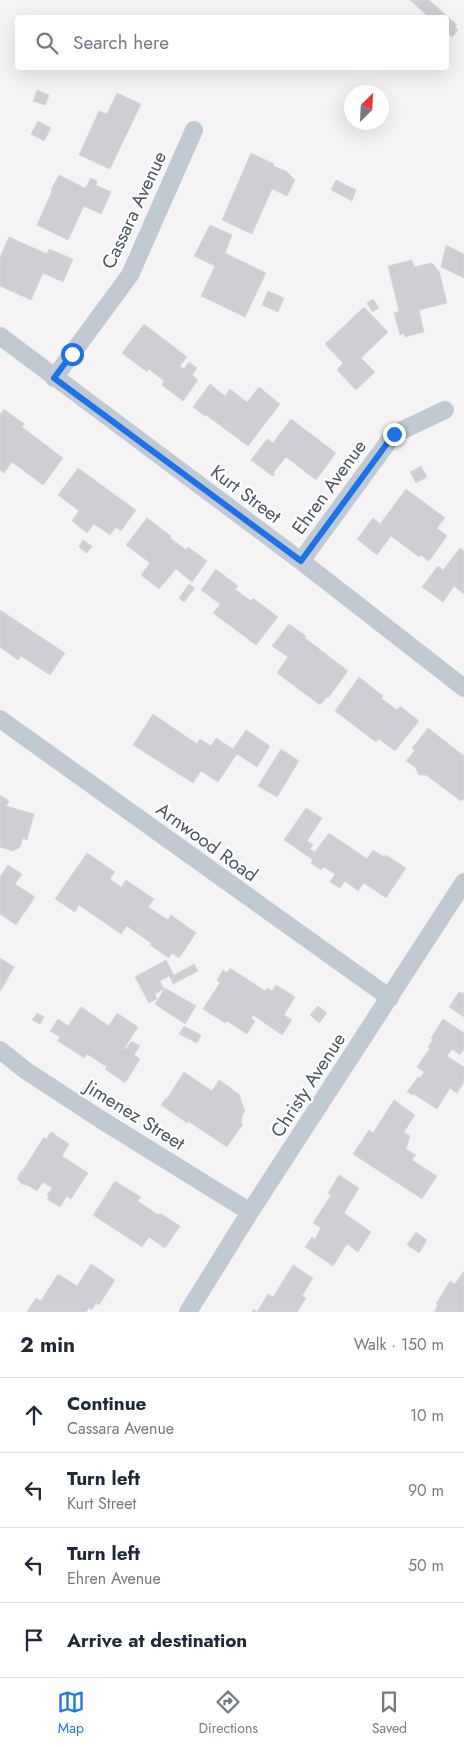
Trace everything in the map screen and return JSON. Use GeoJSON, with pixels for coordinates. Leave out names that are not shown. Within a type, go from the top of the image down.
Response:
{"type":"FeatureCollection","features":[{"type":"Feature","properties":{"kind":"street","name":"Cassara Avenue"},"geometry":{"type":"LineString","coordinates":[[54,378],[130,276],[194,130]]}},
{"type":"Feature","properties":{"kind":"street","name":"Kurt Street"},"geometry":{"type":"LineString","coordinates":[[0,336],[301,561],[464,688]]}},
{"type":"Feature","properties":{"kind":"street","name":"Ehren Avenue"},"geometry":{"type":"LineString","coordinates":[[301,561],[394,434],[445,410]]}},
{"type":"Feature","properties":{"kind":"street","name":"Arnwood Road"},"geometry":{"type":"LineString","coordinates":[[0,719],[390,998]]}},
{"type":"Feature","properties":{"kind":"street","name":"Christy Avenue"},"geometry":{"type":"LineString","coordinates":[[188,1312],[250,1212],[464,882]]}},
{"type":"Feature","properties":{"kind":"street","name":"Jimenez Street"},"geometry":{"type":"LineString","coordinates":[[0,1050],[25,1070],[100,1119],[250,1212]]}},
{"type":"Feature","properties":{"kind":"building"},"geometry":{"type":"Polygon","coordinates":[[[410,0],[429,0],[446,15],[427,15],[410,0]]]}},
{"type":"Feature","properties":{"kind":"building"},"geometry":{"type":"Polygon","coordinates":[[[449,18],[457,25],[455,27],[458,30],[452,37],[449,34],[449,18]]]}},
{"type":"Feature","properties":{"kind":"building"},"geometry":{"type":"Polygon","coordinates":[[[37,90],[49,95],[45,105],[33,101],[37,90]]]}},
{"type":"Feature","properties":{"kind":"building"},"geometry":{"type":"Polygon","coordinates":[[[117,93],[141,104],[110,169],[79,155],[99,111],[107,114],[117,93]]]}},
{"type":"Feature","properties":{"kind":"building"},"geometry":{"type":"Polygon","coordinates":[[[38,121],[51,128],[44,141],[31,134],[38,121]]]}},
{"type":"Feature","properties":{"kind":"building"},"geometry":{"type":"Polygon","coordinates":[[[251,153],[286,171],[295,180],[287,196],[272,189],[252,234],[222,220],[251,153]]]}},
{"type":"Feature","properties":{"kind":"building"},"geometry":{"type":"Polygon","coordinates":[[[59,175],[85,188],[91,178],[97,181],[96,185],[111,192],[101,214],[84,206],[68,240],[37,225],[59,175]]]}},
{"type":"Feature","properties":{"kind":"building"},"geometry":{"type":"Polygon","coordinates":[[[336,180],[356,190],[352,201],[331,190],[336,180]]]}},
{"type":"Feature","properties":{"kind":"building"},"geometry":{"type":"Polygon","coordinates":[[[210,225],[232,235],[225,253],[266,273],[245,317],[201,296],[215,266],[194,256],[210,225]]]}},
{"type":"Feature","properties":{"kind":"building"},"geometry":{"type":"Polygon","coordinates":[[[9,237],[47,254],[49,249],[73,259],[63,282],[43,273],[31,300],[0,286],[0,257],[9,237]]]}},
{"type":"Feature","properties":{"kind":"building"},"geometry":{"type":"Polygon","coordinates":[[[446,245],[464,254],[464,278],[441,267],[446,245]]]}},
{"type":"Feature","properties":{"kind":"building"},"geometry":{"type":"Polygon","coordinates":[[[412,260],[414,267],[432,263],[439,271],[447,303],[419,310],[424,332],[405,337],[404,333],[400,335],[394,313],[399,311],[388,266],[412,260]]]}},
{"type":"Feature","properties":{"kind":"building"},"geometry":{"type":"Polygon","coordinates":[[[268,291],[284,298],[278,312],[262,305],[268,291]]]}},
{"type":"Feature","properties":{"kind":"building"},"geometry":{"type":"Polygon","coordinates":[[[373,299],[379,308],[372,312],[367,303],[373,299]]]}},
{"type":"Feature","properties":{"kind":"building"},"geometry":{"type":"Polygon","coordinates":[[[364,307],[388,332],[361,358],[375,372],[356,390],[337,370],[343,363],[325,344],[364,307]]]}},
{"type":"Feature","properties":{"kind":"building"},"geometry":{"type":"Polygon","coordinates":[[[144,324],[187,357],[180,366],[184,369],[189,362],[197,368],[192,375],[198,380],[183,401],[162,385],[164,381],[149,369],[147,372],[122,353],[144,324]]]}},
{"type":"Feature","properties":{"kind":"building"},"geometry":{"type":"Polygon","coordinates":[[[210,384],[225,396],[230,389],[247,402],[259,387],[280,404],[248,446],[193,407],[210,384]]]}},
{"type":"Feature","properties":{"kind":"building"},"geometry":{"type":"Polygon","coordinates":[[[4,409],[24,424],[22,427],[63,458],[43,485],[12,462],[4,473],[0,470],[0,415],[4,409]]]}},
{"type":"Feature","properties":{"kind":"building"},"geometry":{"type":"Polygon","coordinates":[[[291,419],[336,453],[316,480],[286,457],[272,476],[251,460],[267,439],[273,443],[291,419]]]}},
{"type":"Feature","properties":{"kind":"building"},"geometry":{"type":"Polygon","coordinates":[[[421,466],[427,477],[416,483],[410,472],[421,466]]]}},
{"type":"Feature","properties":{"kind":"building"},"geometry":{"type":"Polygon","coordinates":[[[78,468],[136,510],[121,531],[116,527],[110,535],[94,524],[87,533],[72,521],[79,511],[58,495],[78,468]]]}},
{"type":"Feature","properties":{"kind":"building"},"geometry":{"type":"Polygon","coordinates":[[[406,489],[445,518],[437,528],[447,536],[429,561],[420,555],[419,557],[391,536],[377,555],[357,539],[373,518],[380,524],[406,489]]]}},
{"type":"Feature","properties":{"kind":"building"},"geometry":{"type":"Polygon","coordinates":[[[147,518],[186,550],[188,547],[207,561],[192,582],[176,569],[159,589],[141,575],[150,563],[126,545],[147,518]]]}},
{"type":"Feature","properties":{"kind":"building"},"geometry":{"type":"Polygon","coordinates":[[[83,540],[92,546],[87,553],[79,547],[83,540]]]}},
{"type":"Feature","properties":{"kind":"building"},"geometry":{"type":"Polygon","coordinates":[[[460,548],[464,551],[464,594],[454,586],[443,602],[422,587],[438,566],[443,570],[460,548]]]}},
{"type":"Feature","properties":{"kind":"building"},"geometry":{"type":"Polygon","coordinates":[[[216,569],[238,586],[235,589],[251,601],[253,598],[278,617],[256,645],[213,613],[220,604],[201,590],[216,569]]]}},
{"type":"Feature","properties":{"kind":"building"},"geometry":{"type":"Polygon","coordinates":[[[189,584],[195,588],[184,602],[179,598],[189,584]]]}},
{"type":"Feature","properties":{"kind":"building"},"geometry":{"type":"Polygon","coordinates":[[[0,610],[65,653],[50,675],[21,656],[18,660],[0,647],[0,610]]]}},
{"type":"Feature","properties":{"kind":"building"},"geometry":{"type":"Polygon","coordinates":[[[289,624],[348,671],[328,698],[320,705],[277,673],[288,657],[272,646],[289,624]]]}},
{"type":"Feature","properties":{"kind":"building"},"geometry":{"type":"Polygon","coordinates":[[[359,677],[397,710],[400,706],[419,721],[395,751],[379,739],[376,742],[335,711],[359,677]]]}},
{"type":"Feature","properties":{"kind":"building"},"geometry":{"type":"Polygon","coordinates":[[[153,714],[197,744],[200,739],[211,746],[216,738],[233,749],[246,730],[270,746],[257,767],[237,754],[218,782],[201,771],[193,783],[133,745],[153,714]]]}},
{"type":"Feature","properties":{"kind":"building"},"geometry":{"type":"Polygon","coordinates":[[[428,728],[464,756],[464,799],[461,801],[426,775],[419,775],[415,767],[406,761],[415,750],[412,748],[428,728]]]}},
{"type":"Feature","properties":{"kind":"building"},"geometry":{"type":"Polygon","coordinates":[[[281,749],[299,761],[277,797],[258,786],[281,749]]]}},
{"type":"Feature","properties":{"kind":"building"},"geometry":{"type":"Polygon","coordinates":[[[0,795],[9,801],[6,806],[34,814],[27,840],[23,838],[20,847],[13,851],[0,847],[0,795]]]}},
{"type":"Feature","properties":{"kind":"building"},"geometry":{"type":"Polygon","coordinates":[[[306,808],[322,818],[307,841],[313,845],[310,849],[315,852],[329,833],[367,859],[373,850],[384,857],[386,855],[406,868],[386,898],[364,883],[358,891],[345,881],[340,888],[330,882],[335,874],[324,867],[321,870],[311,863],[313,860],[284,840],[306,808]]]}},
{"type":"Feature","properties":{"kind":"building"},"geometry":{"type":"Polygon","coordinates":[[[87,853],[115,872],[110,879],[121,887],[126,880],[154,899],[148,907],[168,920],[171,915],[196,933],[179,958],[172,953],[169,958],[127,926],[121,934],[79,905],[75,912],[55,899],[87,853]]]}},
{"type":"Feature","properties":{"kind":"building"},"geometry":{"type":"Polygon","coordinates":[[[8,865],[22,874],[15,884],[35,897],[16,925],[0,914],[0,877],[8,865]]]}},
{"type":"Feature","properties":{"kind":"building"},"geometry":{"type":"Polygon","coordinates":[[[0,958],[14,967],[1,990],[0,990],[0,958]]]}},
{"type":"Feature","properties":{"kind":"building"},"geometry":{"type":"Polygon","coordinates":[[[166,960],[174,975],[194,964],[198,971],[173,984],[169,976],[160,981],[164,989],[155,994],[157,999],[149,1003],[135,977],[166,960]]]}},
{"type":"Feature","properties":{"kind":"building"},"geometry":{"type":"Polygon","coordinates":[[[230,968],[265,991],[267,988],[272,991],[276,985],[295,997],[284,1015],[292,1020],[282,1035],[253,1015],[251,1018],[255,1021],[247,1034],[203,1009],[220,983],[217,980],[223,970],[227,973],[230,968]]]}},
{"type":"Feature","properties":{"kind":"building"},"geometry":{"type":"Polygon","coordinates":[[[165,988],[196,1006],[185,1024],[155,1004],[165,988]]]}},
{"type":"Feature","properties":{"kind":"building"},"geometry":{"type":"Polygon","coordinates":[[[459,992],[463,994],[464,992],[464,1017],[449,1007],[459,992]]]}},
{"type":"Feature","properties":{"kind":"building"},"geometry":{"type":"Polygon","coordinates":[[[318,1006],[327,1013],[319,1023],[310,1015],[318,1006]]]}},
{"type":"Feature","properties":{"kind":"building"},"geometry":{"type":"Polygon","coordinates":[[[81,1007],[109,1026],[117,1013],[138,1027],[124,1049],[132,1041],[140,1046],[134,1055],[140,1059],[125,1083],[105,1069],[107,1067],[87,1054],[84,1058],[58,1041],[60,1037],[50,1031],[58,1019],[68,1026],[81,1007]]]}},
{"type":"Feature","properties":{"kind":"building"},"geometry":{"type":"Polygon","coordinates":[[[37,1013],[44,1017],[40,1024],[32,1020],[37,1013]]]}},
{"type":"Feature","properties":{"kind":"building"},"geometry":{"type":"Polygon","coordinates":[[[443,1019],[464,1033],[464,1049],[460,1055],[452,1049],[447,1056],[464,1067],[464,1082],[457,1093],[450,1088],[437,1109],[414,1094],[407,1092],[424,1072],[417,1067],[430,1048],[428,1047],[433,1040],[431,1038],[443,1019]]]}},
{"type":"Feature","properties":{"kind":"building"},"geometry":{"type":"Polygon","coordinates":[[[184,1026],[201,1035],[197,1043],[179,1034],[184,1026]]]}},
{"type":"Feature","properties":{"kind":"building"},"geometry":{"type":"Polygon","coordinates":[[[184,1072],[212,1091],[219,1080],[239,1094],[245,1112],[243,1113],[241,1123],[243,1124],[227,1147],[161,1105],[184,1072]]]}},
{"type":"Feature","properties":{"kind":"building"},"geometry":{"type":"Polygon","coordinates":[[[394,1100],[415,1115],[404,1132],[410,1136],[406,1149],[416,1155],[412,1160],[437,1176],[422,1199],[353,1154],[369,1130],[373,1133],[394,1100]]]}},
{"type":"Feature","properties":{"kind":"building"},"geometry":{"type":"Polygon","coordinates":[[[51,1132],[69,1144],[62,1156],[88,1173],[71,1199],[67,1196],[60,1207],[47,1199],[49,1196],[47,1195],[52,1188],[43,1182],[37,1191],[22,1184],[17,1179],[21,1171],[24,1171],[44,1137],[46,1139],[51,1132]]]}},
{"type":"Feature","properties":{"kind":"building"},"geometry":{"type":"Polygon","coordinates":[[[339,1175],[359,1188],[344,1213],[371,1232],[358,1252],[347,1244],[333,1266],[305,1247],[312,1237],[315,1239],[321,1228],[313,1223],[331,1195],[328,1193],[339,1175]]]}},
{"type":"Feature","properties":{"kind":"building"},"geometry":{"type":"Polygon","coordinates":[[[115,1181],[141,1197],[138,1201],[158,1215],[160,1213],[180,1226],[165,1248],[149,1237],[142,1247],[93,1215],[115,1181]]]}},
{"type":"Feature","properties":{"kind":"building"},"geometry":{"type":"Polygon","coordinates":[[[416,1232],[427,1240],[419,1253],[407,1245],[416,1232]]]}},
{"type":"Feature","properties":{"kind":"building"},"geometry":{"type":"Polygon","coordinates":[[[91,1264],[115,1280],[99,1305],[96,1303],[92,1310],[89,1308],[86,1312],[27,1312],[36,1298],[41,1301],[58,1274],[77,1286],[91,1264]]]}},
{"type":"Feature","properties":{"kind":"building"},"geometry":{"type":"Polygon","coordinates":[[[293,1265],[313,1278],[302,1296],[306,1298],[297,1312],[257,1312],[268,1294],[273,1297],[293,1265]]]}},
{"type":"Feature","properties":{"kind":"building"},"geometry":{"type":"Polygon","coordinates":[[[464,1271],[464,1312],[434,1312],[438,1305],[436,1304],[450,1281],[455,1284],[464,1271]]]}},
{"type":"Feature","properties":{"kind":"route"},"geometry":{"type":"LineString","coordinates":[[72,354],[54,378],[301,561],[394,434]]}}]}
